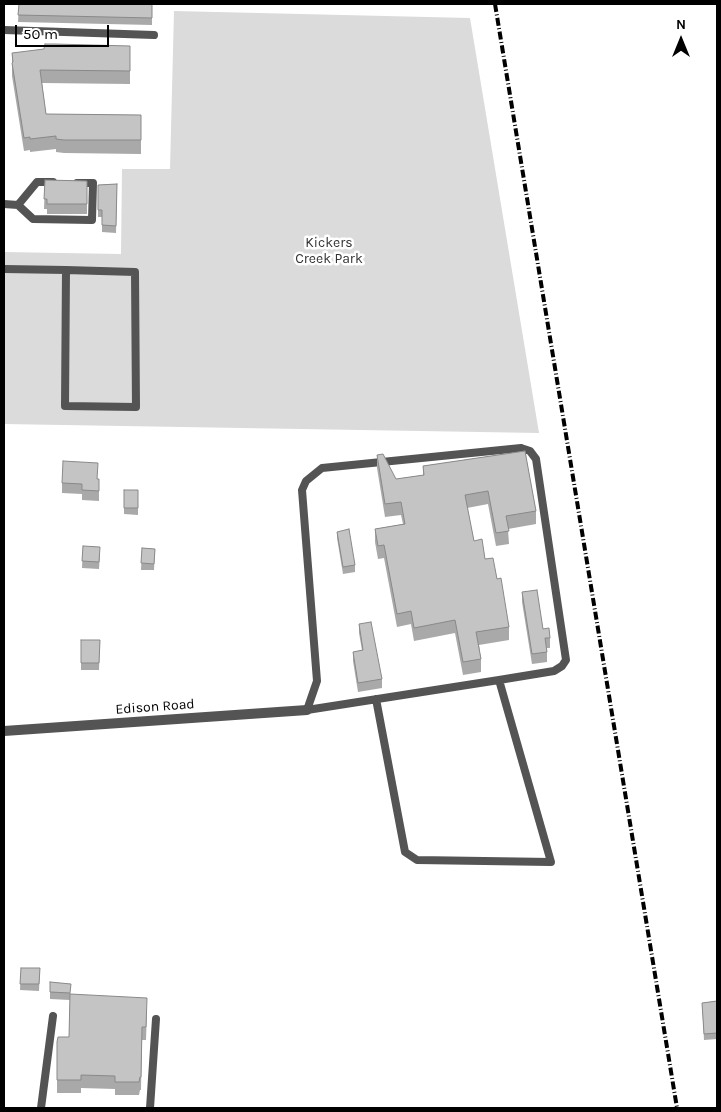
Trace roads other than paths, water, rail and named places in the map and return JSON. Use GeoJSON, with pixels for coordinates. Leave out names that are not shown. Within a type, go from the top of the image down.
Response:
{"type":"FeatureCollection","features":[{"type":"Feature","properties":{"kind":"street","name":"Edison Road"},"geometry":{"type":"LineString","coordinates":[[4,731],[307,710]]}},
{"type":"Feature","properties":{"kind":"lane"},"geometry":{"type":"LineString","coordinates":[[4,30],[154,35]]}},
{"type":"Feature","properties":{"kind":"lane"},"geometry":{"type":"LineString","coordinates":[[4,204],[18,205],[33,219],[92,220],[93,183],[37,182],[18,205]]}},
{"type":"Feature","properties":{"kind":"lane"},"geometry":{"type":"LineString","coordinates":[[4,269],[66,270],[135,272],[136,407],[64,406],[66,270]]}},
{"type":"Feature","properties":{"kind":"lane"},"geometry":{"type":"LineString","coordinates":[[520,448],[530,451],[536,459],[566,660],[562,666],[554,671],[499,680],[307,710],[318,681],[302,490],[306,481],[322,468],[520,448]]}},
{"type":"Feature","properties":{"kind":"lane"},"geometry":{"type":"LineString","coordinates":[[376,699],[405,852],[417,860],[552,862],[499,680]]}},
{"type":"Feature","properties":{"kind":"lane"},"geometry":{"type":"LineString","coordinates":[[42,1108],[52,1016]]}},
{"type":"Feature","properties":{"kind":"lane"},"geometry":{"type":"LineString","coordinates":[[150,1108],[156,1019]]}},
{"type":"Feature","properties":{"kind":"railway"},"geometry":{"type":"LineString","coordinates":[[495,4],[677,1108]]}},
{"type":"Feature","properties":{"kind":"park label","name":"Kickers Creek Park"},"geometry":{"type":"Point","coordinates":[329,252]}}]}
